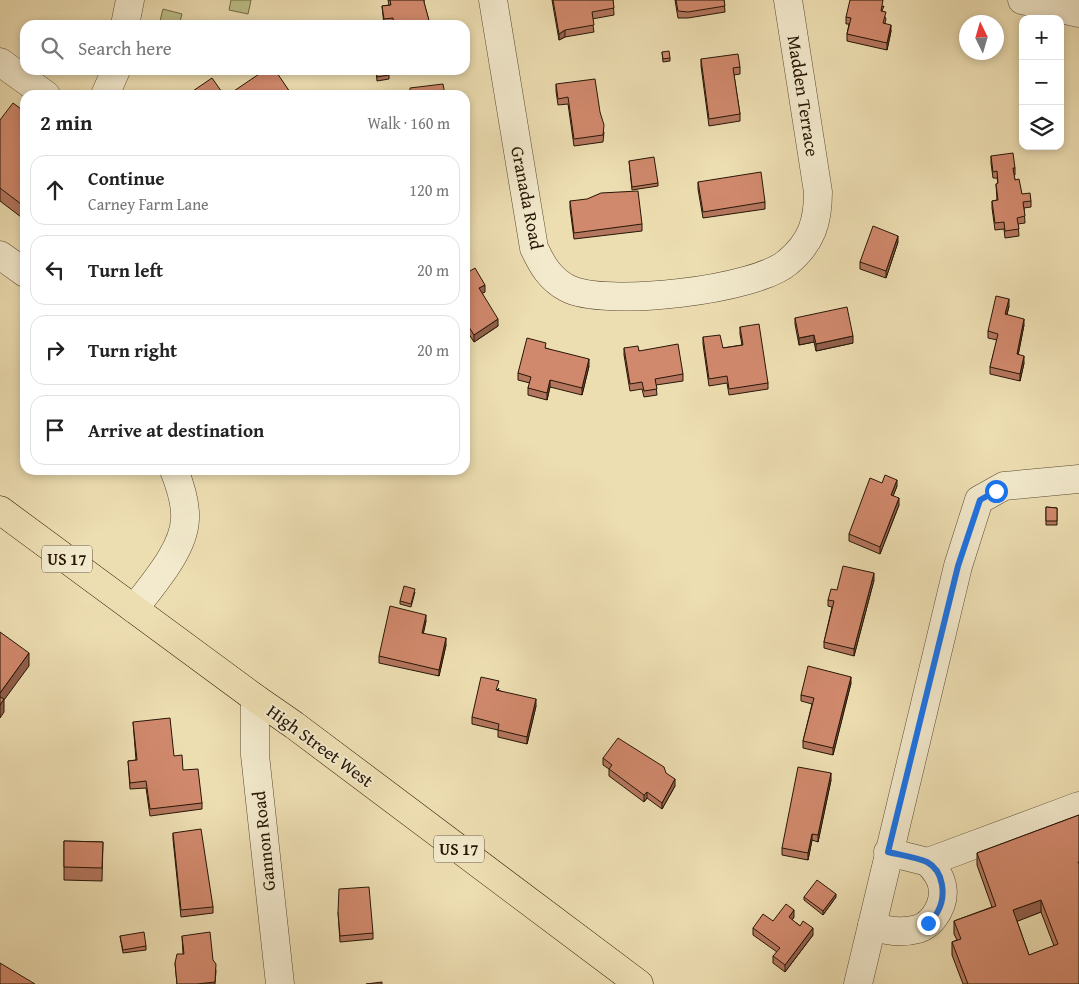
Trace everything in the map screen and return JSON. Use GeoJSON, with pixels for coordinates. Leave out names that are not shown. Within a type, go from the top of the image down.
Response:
{"type":"FeatureCollection","features":[{"type":"Feature","properties":{"kind":"main road","name":"High Street West"},"geometry":{"type":"LineString","coordinates":[[0,511],[254,698],[294,725],[630,981]]}},
{"type":"Feature","properties":{"kind":"street"},"geometry":{"type":"LineString","coordinates":[[126,20],[130,0]]}},
{"type":"Feature","properties":{"kind":"street","name":"Granada Road"},"geometry":{"type":"LineString","coordinates":[[493,0],[534,248],[542,265],[553,278],[568,289],[585,294],[637,296],[684,293],[730,285],[769,274],[787,264],[802,250],[812,232],[818,212],[818,192]]}},
{"type":"Feature","properties":{"kind":"street","name":"Madden Terrace"},"geometry":{"type":"LineString","coordinates":[[788,0],[818,192]]}},
{"type":"Feature","properties":{"kind":"street"},"geometry":{"type":"LineString","coordinates":[[1022,0],[1079,13]]}},
{"type":"Feature","properties":{"kind":"street"},"geometry":{"type":"LineString","coordinates":[[0,62],[39,90]]}},
{"type":"Feature","properties":{"kind":"street"},"geometry":{"type":"LineString","coordinates":[[107,90],[114,75]]}},
{"type":"Feature","properties":{"kind":"street"},"geometry":{"type":"LineString","coordinates":[[0,255],[20,269]]}},
{"type":"Feature","properties":{"kind":"street"},"geometry":{"type":"LineString","coordinates":[[134,609],[170,560],[180,540],[185,520],[183,495],[176,475]]}},
{"type":"Feature","properties":{"kind":"street"},"geometry":{"type":"LineString","coordinates":[[858,984],[888,852],[958,566],[980,500],[1004,486],[1079,479]]}},
{"type":"Feature","properties":{"kind":"street","name":"Gannon Road"},"geometry":{"type":"LineString","coordinates":[[254,698],[255,755],[280,984]]}},
{"type":"Feature","properties":{"kind":"street"},"geometry":{"type":"LineString","coordinates":[[928,862],[1079,806]]}},
{"type":"Feature","properties":{"kind":"street"},"geometry":{"type":"LineString","coordinates":[[872,926],[898,932],[918,929],[928,923],[937,913],[942,900],[942,886],[937,872],[928,862],[888,852]]}},
{"type":"Feature","properties":{"kind":"green space"},"geometry":{"type":"Polygon","coordinates":[[[231,0],[251,0],[248,14],[229,10],[231,0]]]}},
{"type":"Feature","properties":{"kind":"green space"},"geometry":{"type":"Polygon","coordinates":[[[163,9],[182,14],[180,20],[160,20],[163,9]]]}},
{"type":"Feature","properties":{"kind":"building"},"geometry":{"type":"Polygon","coordinates":[[[390,0],[424,0],[429,20],[384,19],[382,6],[391,5],[390,0]]]}},
{"type":"Feature","properties":{"kind":"building"},"geometry":{"type":"Polygon","coordinates":[[[553,0],[613,0],[614,8],[592,12],[594,25],[565,30],[559,34],[553,0]]]}},
{"type":"Feature","properties":{"kind":"building"},"geometry":{"type":"Polygon","coordinates":[[[676,0],[724,0],[725,6],[688,12],[678,11],[676,0]]]}},
{"type":"Feature","properties":{"kind":"building"},"geometry":{"type":"Polygon","coordinates":[[[850,0],[883,0],[881,11],[886,12],[883,23],[891,25],[887,43],[847,34],[851,18],[846,17],[850,0]]]}},
{"type":"Feature","properties":{"kind":"building"},"geometry":{"type":"Polygon","coordinates":[[[669,51],[670,58],[663,59],[662,52],[669,51]]]}},
{"type":"Feature","properties":{"kind":"building"},"geometry":{"type":"Polygon","coordinates":[[[738,54],[740,67],[733,68],[740,114],[709,119],[701,59],[738,54]]]}},
{"type":"Feature","properties":{"kind":"building"},"geometry":{"type":"Polygon","coordinates":[[[258,75],[278,75],[289,90],[235,90],[258,75]]]}},
{"type":"Feature","properties":{"kind":"building"},"geometry":{"type":"Polygon","coordinates":[[[212,78],[220,90],[194,90],[212,78]]]}},
{"type":"Feature","properties":{"kind":"building"},"geometry":{"type":"Polygon","coordinates":[[[595,79],[604,125],[603,135],[574,139],[568,97],[558,99],[556,84],[595,79]]]}},
{"type":"Feature","properties":{"kind":"building"},"geometry":{"type":"Polygon","coordinates":[[[443,84],[444,90],[410,90],[410,88],[443,84]]]}},
{"type":"Feature","properties":{"kind":"building"},"geometry":{"type":"Polygon","coordinates":[[[13,103],[20,108],[20,203],[0,188],[0,120],[13,103]]]}},
{"type":"Feature","properties":{"kind":"building"},"geometry":{"type":"Polygon","coordinates":[[[1013,153],[1015,180],[1019,179],[1022,194],[1030,193],[1031,201],[1023,202],[1025,216],[1017,218],[1019,229],[1005,231],[1004,222],[995,223],[992,201],[998,200],[996,184],[998,183],[997,171],[993,172],[991,156],[1013,153]]]}},
{"type":"Feature","properties":{"kind":"building"},"geometry":{"type":"Polygon","coordinates":[[[654,157],[658,183],[632,187],[629,161],[654,157]]]}},
{"type":"Feature","properties":{"kind":"building"},"geometry":{"type":"Polygon","coordinates":[[[761,172],[765,202],[703,212],[698,182],[761,172]]]}},
{"type":"Feature","properties":{"kind":"building"},"geometry":{"type":"Polygon","coordinates":[[[638,191],[642,224],[574,233],[570,201],[587,199],[601,193],[638,191]]]}},
{"type":"Feature","properties":{"kind":"building"},"geometry":{"type":"Polygon","coordinates":[[[873,226],[898,236],[886,271],[860,262],[873,226]]]}},
{"type":"Feature","properties":{"kind":"building"},"geometry":{"type":"Polygon","coordinates":[[[475,268],[485,285],[479,288],[498,319],[474,335],[470,329],[470,271],[475,268]]]}},
{"type":"Feature","properties":{"kind":"building"},"geometry":{"type":"Polygon","coordinates":[[[996,296],[1009,299],[1005,314],[1024,319],[1017,354],[1024,356],[1020,374],[990,367],[998,334],[988,331],[996,296]]]}},
{"type":"Feature","properties":{"kind":"building"},"geometry":{"type":"Polygon","coordinates":[[[847,307],[853,336],[816,344],[814,335],[799,338],[795,318],[847,307]]]}},
{"type":"Feature","properties":{"kind":"building"},"geometry":{"type":"Polygon","coordinates":[[[759,324],[768,383],[729,389],[727,376],[709,379],[703,337],[720,335],[723,348],[743,345],[740,327],[759,324]]]}},
{"type":"Feature","properties":{"kind":"building"},"geometry":{"type":"Polygon","coordinates":[[[527,338],[546,343],[545,348],[589,359],[582,388],[550,380],[547,393],[528,388],[531,377],[518,373],[527,338]]]}},
{"type":"Feature","properties":{"kind":"building"},"geometry":{"type":"Polygon","coordinates":[[[678,344],[683,374],[655,379],[657,389],[644,391],[642,382],[630,384],[624,348],[638,346],[639,351],[678,344]]]}},
{"type":"Feature","properties":{"kind":"building"},"geometry":{"type":"Polygon","coordinates":[[[885,475],[897,480],[891,495],[899,498],[880,547],[849,534],[870,478],[882,483],[885,475]]]}},
{"type":"Feature","properties":{"kind":"building"},"geometry":{"type":"Polygon","coordinates":[[[1046,507],[1057,508],[1057,521],[1046,521],[1046,507]]]}},
{"type":"Feature","properties":{"kind":"building"},"geometry":{"type":"Polygon","coordinates":[[[843,566],[874,573],[854,649],[824,642],[834,601],[828,600],[831,589],[837,590],[843,566]]]}},
{"type":"Feature","properties":{"kind":"building"},"geometry":{"type":"Polygon","coordinates":[[[404,586],[415,589],[411,604],[400,601],[404,586]]]}},
{"type":"Feature","properties":{"kind":"building"},"geometry":{"type":"Polygon","coordinates":[[[390,606],[426,615],[422,633],[446,638],[439,670],[379,656],[390,606]]]}},
{"type":"Feature","properties":{"kind":"building"},"geometry":{"type":"Polygon","coordinates":[[[0,632],[29,653],[0,693],[0,632]]]}},
{"type":"Feature","properties":{"kind":"building"},"geometry":{"type":"Polygon","coordinates":[[[808,666],[851,677],[833,748],[803,741],[814,698],[801,695],[808,666]]]}},
{"type":"Feature","properties":{"kind":"building"},"geometry":{"type":"Polygon","coordinates":[[[481,677],[499,681],[496,690],[536,699],[527,737],[498,730],[499,724],[472,717],[481,677]]]}},
{"type":"Feature","properties":{"kind":"building"},"geometry":{"type":"Polygon","coordinates":[[[0,697],[4,699],[0,705],[0,697]]]}},
{"type":"Feature","properties":{"kind":"building"},"geometry":{"type":"Polygon","coordinates":[[[170,718],[174,756],[182,755],[183,770],[198,769],[202,803],[150,809],[146,781],[130,783],[128,761],[137,760],[133,722],[170,718]]]}},
{"type":"Feature","properties":{"kind":"building"},"geometry":{"type":"Polygon","coordinates":[[[618,738],[664,767],[666,773],[675,779],[662,803],[647,792],[644,795],[609,769],[612,765],[603,758],[618,738]]]}},
{"type":"Feature","properties":{"kind":"building"},"geometry":{"type":"Polygon","coordinates":[[[798,767],[831,773],[818,835],[812,834],[808,853],[782,848],[798,767]]]}},
{"type":"Feature","properties":{"kind":"building"},"geometry":{"type":"Polygon","coordinates":[[[1079,815],[1079,984],[968,984],[952,942],[961,939],[954,921],[996,906],[977,853],[1079,815]],[[1041,900],[1013,910],[1029,955],[1058,944],[1041,900]]]}},
{"type":"Feature","properties":{"kind":"building"},"geometry":{"type":"Polygon","coordinates":[[[201,829],[213,907],[181,910],[173,833],[201,829]]]}},
{"type":"Feature","properties":{"kind":"building"},"geometry":{"type":"Polygon","coordinates":[[[64,841],[103,842],[102,868],[64,867],[64,841]]]}},
{"type":"Feature","properties":{"kind":"building"},"geometry":{"type":"Polygon","coordinates":[[[817,880],[836,894],[823,911],[804,897],[817,880]]]}},
{"type":"Feature","properties":{"kind":"building"},"geometry":{"type":"Polygon","coordinates":[[[369,887],[373,933],[340,936],[339,889],[369,887]]]}},
{"type":"Feature","properties":{"kind":"building"},"geometry":{"type":"Polygon","coordinates":[[[786,904],[794,910],[789,917],[800,926],[803,921],[813,928],[785,965],[773,956],[780,948],[753,928],[763,914],[773,921],[786,904]]]}},
{"type":"Feature","properties":{"kind":"building"},"geometry":{"type":"Polygon","coordinates":[[[144,932],[146,946],[123,950],[120,936],[144,932]]]}},
{"type":"Feature","properties":{"kind":"building"},"geometry":{"type":"Polygon","coordinates":[[[210,932],[213,960],[216,964],[215,982],[177,984],[175,963],[177,954],[184,954],[182,936],[210,932]]]}},
{"type":"Feature","properties":{"kind":"building"},"geometry":{"type":"Polygon","coordinates":[[[0,963],[35,984],[0,984],[0,963]]]}},
{"type":"Feature","properties":{"kind":"building"},"geometry":{"type":"Polygon","coordinates":[[[382,982],[382,984],[366,984],[382,982]]]}},
{"type":"Feature","properties":{"kind":"route"},"geometry":{"type":"LineString","coordinates":[[928,923],[937,913],[942,900],[942,886],[937,872],[928,862],[888,852],[958,566],[980,500],[996,491]]}}]}
